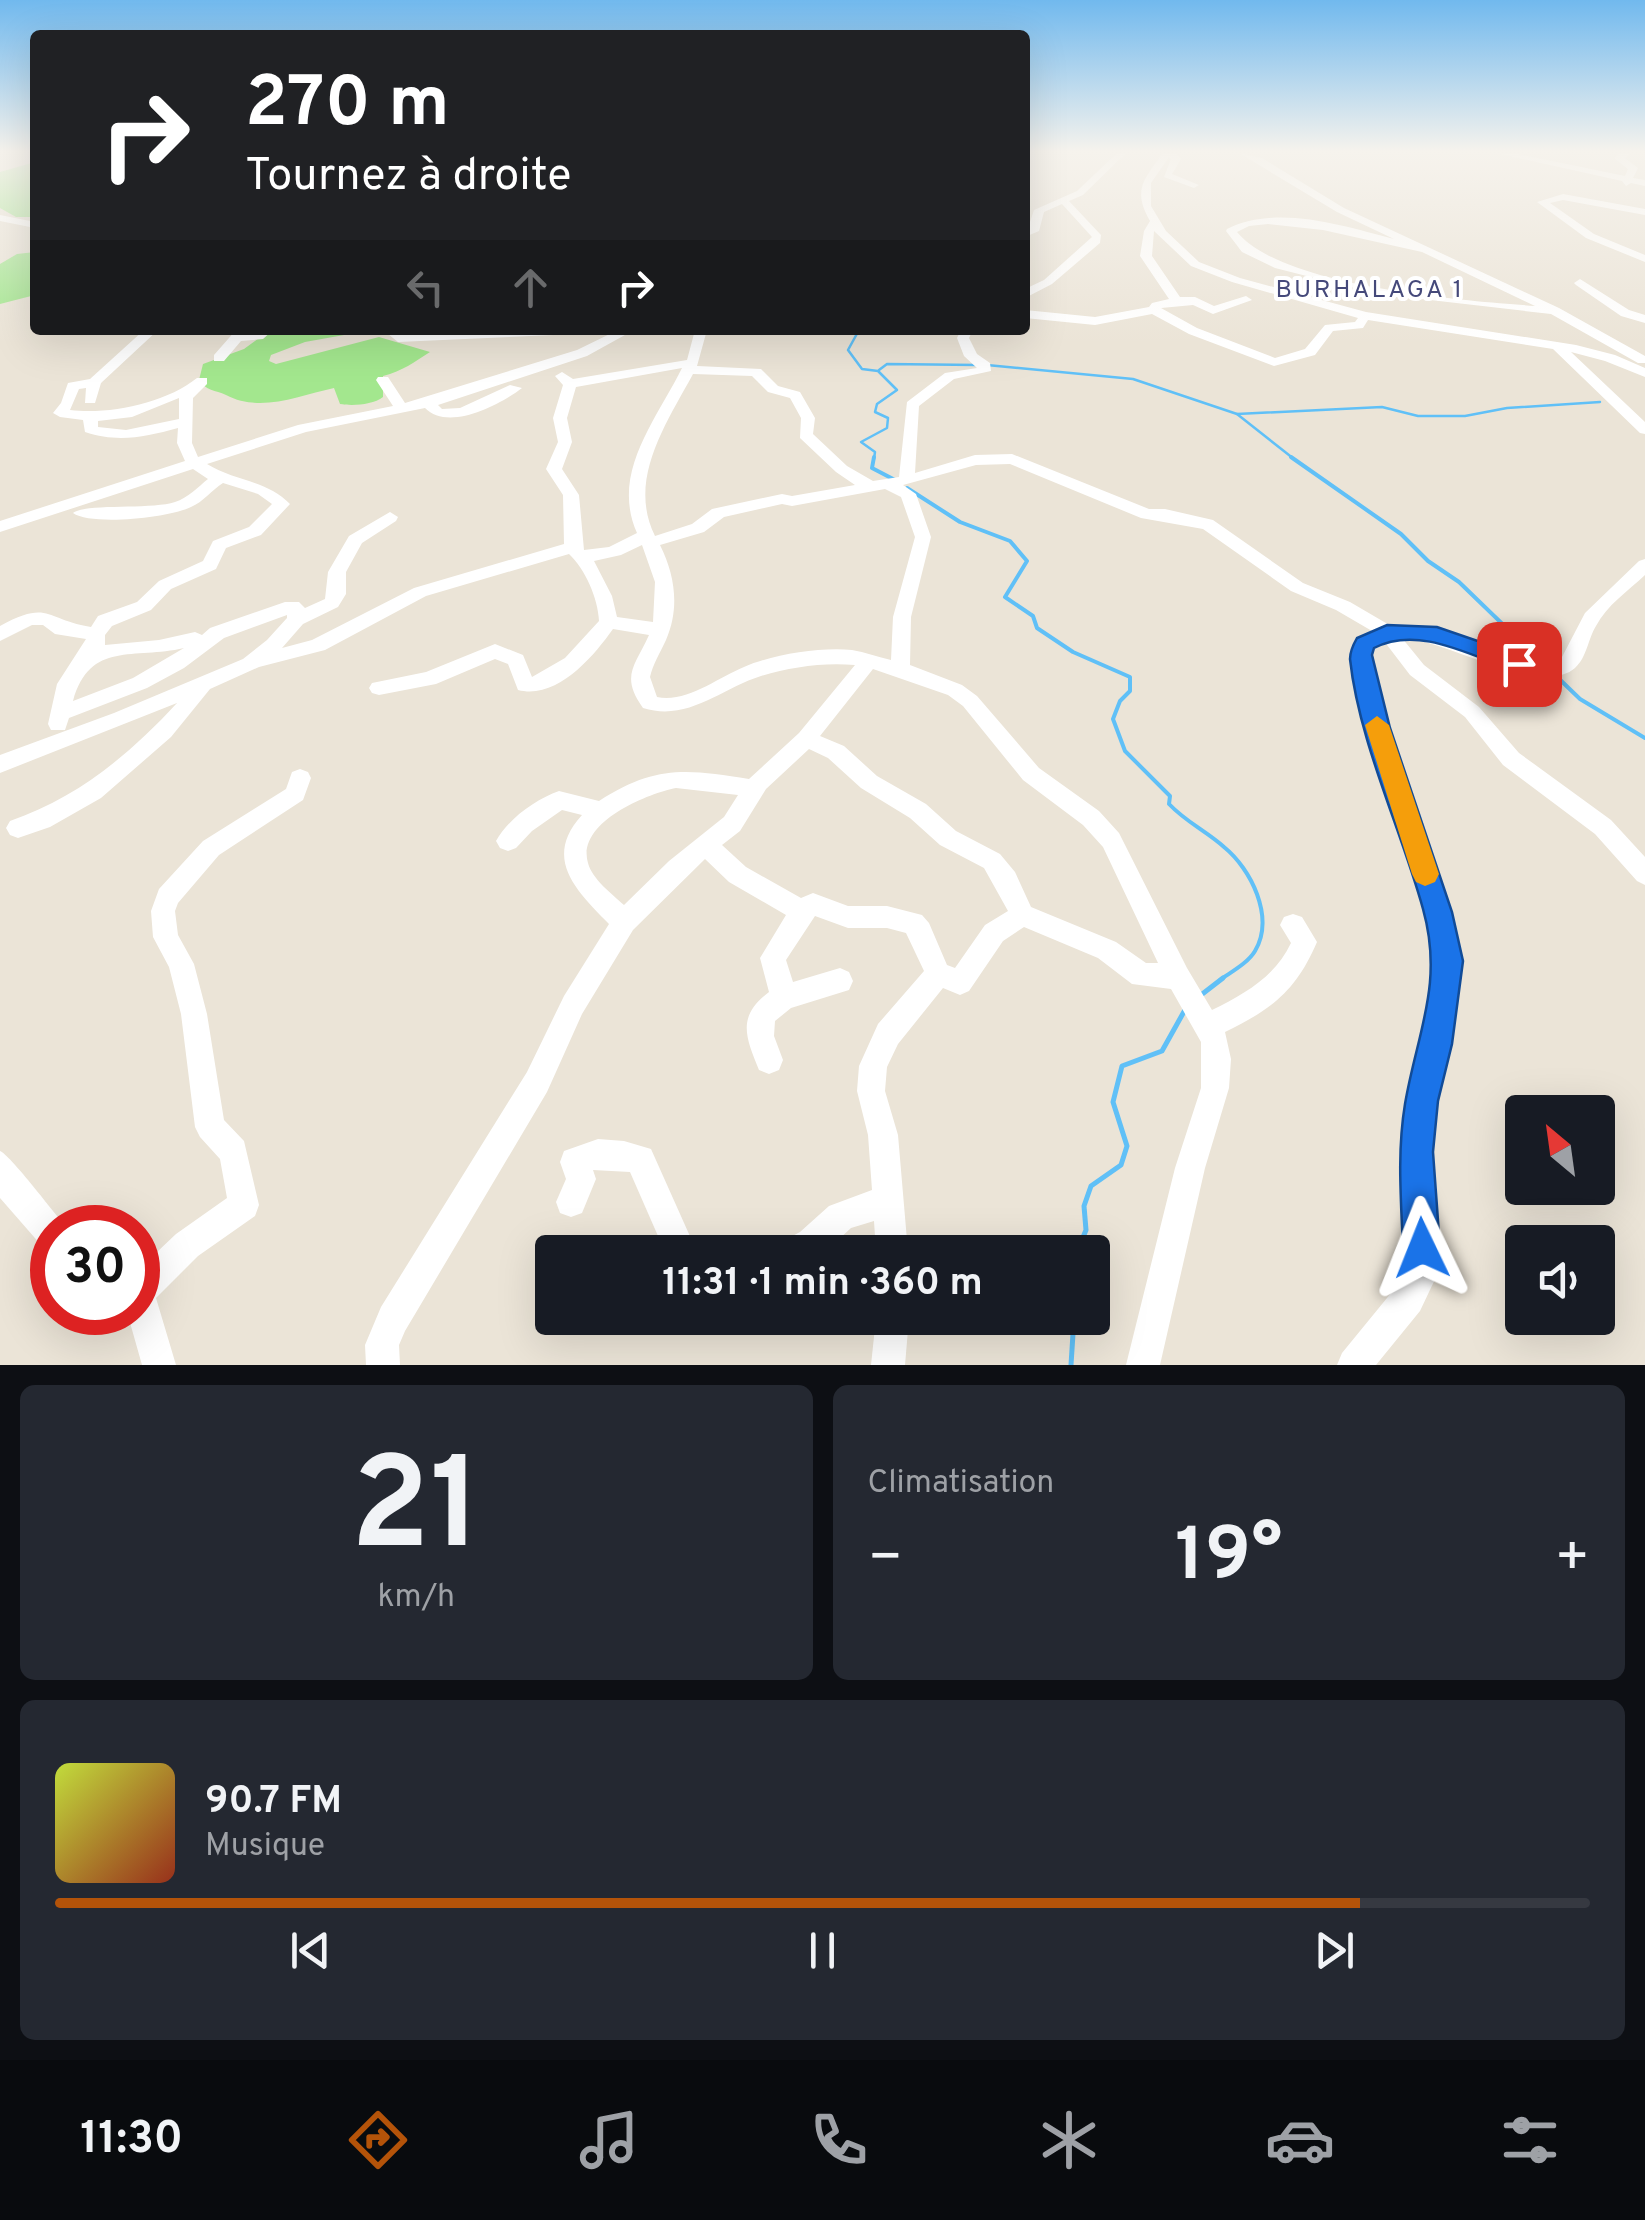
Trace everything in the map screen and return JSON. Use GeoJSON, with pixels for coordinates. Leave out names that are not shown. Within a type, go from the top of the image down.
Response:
{"type":"FeatureCollection","features":[{"type":"Feature","properties":{"kind":"street"},"geometry":{"type":"LineString","coordinates":[[1030,291],[1048,282],[1096,243],[1097,237],[1078,217]]}},
{"type":"Feature","properties":{"kind":"street"},"geometry":{"type":"LineString","coordinates":[[1152,217],[1179,253],[1195,264],[1366,316],[1555,345],[1610,358],[1645,373]]}},
{"type":"Feature","properties":{"kind":"street"},"geometry":{"type":"LineString","coordinates":[[1356,217],[1555,311],[1645,361]]}},
{"type":"Feature","properties":{"kind":"street"},"geometry":{"type":"LineString","coordinates":[[1562,217],[1583,232],[1645,259]]}},
{"type":"Feature","properties":{"kind":"street"},"geometry":{"type":"LineString","coordinates":[[0,218],[30,224]]}},
{"type":"Feature","properties":{"kind":"street"},"geometry":{"type":"LineString","coordinates":[[1154,222],[1148,230],[1146,256],[1176,301]]}},
{"type":"Feature","properties":{"kind":"street"},"geometry":{"type":"LineString","coordinates":[[1423,249],[1274,222],[1246,222],[1231,231],[1238,247],[1255,256],[1344,283],[1431,300],[1555,311]]}},
{"type":"Feature","properties":{"kind":"street"},"geometry":{"type":"LineString","coordinates":[[1580,283],[1624,312],[1645,319]]}},
{"type":"Feature","properties":{"kind":"street"},"geometry":{"type":"LineString","coordinates":[[1030,314],[1095,321],[1154,310],[1176,301],[1195,302],[1213,310],[1246,300]]}},
{"type":"Feature","properties":{"kind":"street"},"geometry":{"type":"LineString","coordinates":[[1154,310],[1183,327],[1274,362],[1310,352],[1329,328],[1359,325],[1366,316]]}},
{"type":"Feature","properties":{"kind":"street"},"geometry":{"type":"LineString","coordinates":[[146,335],[94,382],[73,386],[68,404],[60,413],[91,409],[128,414],[199,384],[186,397],[189,405],[182,439],[194,464],[216,479]]}},
{"type":"Feature","properties":{"kind":"street"},"geometry":{"type":"LineString","coordinates":[[219,358],[238,335]]}},
{"type":"Feature","properties":{"kind":"street"},"geometry":{"type":"LineString","coordinates":[[0,526],[328,422],[428,403],[604,345],[617,335]]}},
{"type":"Feature","properties":{"kind":"street"},"geometry":{"type":"LineString","coordinates":[[701,335],[699,351],[654,430],[636,489],[635,504],[666,577],[660,630],[638,679],[643,696],[656,706],[698,698],[753,672],[832,656],[900,669],[955,690],[970,701],[1032,774],[1102,828],[1194,1003],[1217,1059],[1215,1088],[1190,1168],[1143,1365]]}},
{"type":"Feature","properties":{"kind":"street"},"geometry":{"type":"LineString","coordinates":[[907,480],[912,405],[950,376],[983,367],[971,356],[964,335]]}},
{"type":"Feature","properties":{"kind":"street"},"geometry":{"type":"LineString","coordinates":[[1555,345],[1645,430]]}},
{"type":"Feature","properties":{"kind":"street"},"geometry":{"type":"LineString","coordinates":[[555,362],[570,384]]}},
{"type":"Feature","properties":{"kind":"street"},"geometry":{"type":"LineString","coordinates":[[570,384],[689,366],[756,372],[774,389],[795,394],[808,418],[806,435],[825,449],[846,476],[908,494],[923,537],[902,617],[900,669]]}},
{"type":"Feature","properties":{"kind":"street"},"geometry":{"type":"LineString","coordinates":[[384,380],[402,409]]}},
{"type":"Feature","properties":{"kind":"street"},"geometry":{"type":"LineString","coordinates":[[94,382],[90,429],[130,436],[184,422]]}},
{"type":"Feature","properties":{"kind":"street"},"geometry":{"type":"LineString","coordinates":[[380,688],[429,679],[502,650],[516,660],[525,685],[535,686],[575,660],[608,622],[608,600],[578,551],[571,495],[554,469],[573,442],[560,418],[570,384]]}},
{"type":"Feature","properties":{"kind":"street"},"geometry":{"type":"LineString","coordinates":[[0,764],[54,746],[250,664],[318,645],[420,592],[578,551],[619,550],[649,538],[698,528],[730,509],[907,480],[975,460],[1012,459],[1147,514],[1207,524],[1296,587],[1343,606],[1387,632],[1417,670],[1450,692],[1482,723],[1511,760],[1603,827],[1645,874]]}},
{"type":"Feature","properties":{"kind":"street"},"geometry":{"type":"LineString","coordinates":[[54,746],[59,714],[74,670],[95,646],[96,634],[105,621],[144,606],[166,585],[210,565],[220,545],[255,530],[282,504],[262,490],[252,491],[226,477],[216,479],[202,493],[176,508],[101,515],[81,513]]}},
{"type":"Feature","properties":{"kind":"street"},"geometry":{"type":"LineString","coordinates":[[322,622],[337,594],[337,572],[355,540],[390,517]]}},
{"type":"Feature","properties":{"kind":"street"},"geometry":{"type":"LineString","coordinates":[[1354,1365],[1408,1299],[1422,1272],[1416,1152],[1448,961],[1438,912],[1378,728],[1360,655],[1365,644],[1387,632],[1437,635],[1548,670],[1572,658],[1586,625],[1601,605],[1645,565]]}},
{"type":"Feature","properties":{"kind":"street"},"geometry":{"type":"LineString","coordinates":[[250,664],[296,620],[332,603]]}},
{"type":"Feature","properties":{"kind":"street"},"geometry":{"type":"LineString","coordinates":[[59,714],[140,683],[177,663],[218,632],[284,608],[296,608],[296,620]]}},
{"type":"Feature","properties":{"kind":"street"},"geometry":{"type":"LineString","coordinates":[[0,634],[28,619],[47,618],[62,629],[96,634]]}},
{"type":"Feature","properties":{"kind":"street"},"geometry":{"type":"LineString","coordinates":[[608,622],[660,630]]}},
{"type":"Feature","properties":{"kind":"street"},"geometry":{"type":"LineString","coordinates":[[88,655],[104,649],[150,648],[194,639],[200,644]]}},
{"type":"Feature","properties":{"kind":"street"},"geometry":{"type":"LineString","coordinates":[[383,1365],[382,1345],[393,1318],[537,1082],[573,1005],[624,922],[732,824],[754,789],[806,740],[868,662]]}},
{"type":"Feature","properties":{"kind":"street"},"geometry":{"type":"LineString","coordinates":[[18,828],[38,824],[87,798],[171,723],[204,685]]}},
{"type":"Feature","properties":{"kind":"street"},"geometry":{"type":"LineString","coordinates":[[806,740],[836,752],[870,782],[918,811],[948,838],[992,861],[1022,915],[1106,950],[1141,976],[1194,1003],[1280,985],[1298,960],[1304,942],[1293,924]]}},
{"type":"Feature","properties":{"kind":"street"},"geometry":{"type":"LineString","coordinates":[[159,1365],[138,1294],[186,1242],[244,1206],[233,1152],[210,1127],[194,1014],[181,964],[166,937],[162,911],[168,897],[211,848],[295,794],[300,778]]}},
{"type":"Feature","properties":{"kind":"street"},"geometry":{"type":"LineString","coordinates":[[624,922],[581,873],[575,860],[576,841],[600,811],[647,787],[679,778],[754,789]]}},
{"type":"Feature","properties":{"kind":"street"},"geometry":{"type":"LineString","coordinates":[[508,841],[524,824],[559,800],[600,811]]}},
{"type":"Feature","properties":{"kind":"street"},"geometry":{"type":"LineString","coordinates":[[708,844],[714,855],[748,881],[802,911]]}},
{"type":"Feature","properties":{"kind":"street"},"geometry":{"type":"LineString","coordinates":[[784,997],[773,958],[802,911],[813,904],[848,916],[888,917],[913,923],[920,930],[938,974],[960,982],[969,975],[970,966],[994,934],[1022,915]]}},
{"type":"Feature","properties":{"kind":"street"},"geometry":{"type":"LineString","coordinates":[[891,1235],[884,1135],[871,1091],[873,1066],[888,1034],[938,974]]}},
{"type":"Feature","properties":{"kind":"street"},"geometry":{"type":"LineString","coordinates":[[769,1060],[760,1036],[762,1014],[784,997],[840,981]]}},
{"type":"Feature","properties":{"kind":"street"},"geometry":{"type":"LineString","coordinates":[[571,1202],[581,1179],[575,1162],[583,1156],[620,1154],[640,1160],[673,1235]]}},
{"type":"Feature","properties":{"kind":"street"},"geometry":{"type":"LineString","coordinates":[[0,1166],[30,1208]]}},
{"type":"Feature","properties":{"kind":"street"},"geometry":{"type":"LineString","coordinates":[[821,1235],[835,1220],[862,1208],[890,1202]]}},
{"type":"Feature","properties":{"kind":"street"},"geometry":{"type":"LineString","coordinates":[[888,1365],[891,1335]]}},
{"type":"Feature","properties":{"kind":"green space"},"geometry":{"type":"Polygon","coordinates":[[[30,253],[30,296],[0,304],[0,264],[17,254],[30,253]]]}},
{"type":"Feature","properties":{"kind":"green space"},"geometry":{"type":"Polygon","coordinates":[[[263,335],[344,335],[305,342],[271,355],[269,361],[276,364],[379,337],[430,352],[383,376],[383,397],[362,404],[340,404],[334,388],[252,403],[211,390],[199,380],[203,364],[244,349],[263,335]]]}},
{"type":"Feature","properties":{"kind":"waterway"},"geometry":{"type":"LineString","coordinates":[[856,335],[848,350],[862,369],[878,371],[897,390],[877,404],[875,412],[888,418],[887,428],[861,442],[875,452],[874,459]]}},
{"type":"Feature","properties":{"kind":"waterway"},"geometry":{"type":"LineString","coordinates":[[879,370],[887,364],[977,365]]}},
{"type":"Feature","properties":{"kind":"waterway"},"geometry":{"type":"LineString","coordinates":[[987,365],[1133,379],[1237,414]]}},
{"type":"Feature","properties":{"kind":"waterway"},"geometry":{"type":"LineString","coordinates":[[1237,414],[1382,407],[1418,416],[1465,416],[1507,408],[1600,402]]}},
{"type":"Feature","properties":{"kind":"waterway"},"geometry":{"type":"LineString","coordinates":[[1237,414],[1294,459]]}},
{"type":"Feature","properties":{"kind":"waterway"},"geometry":{"type":"LineString","coordinates":[[874,457],[872,468],[895,480]]}},
{"type":"Feature","properties":{"kind":"waterway"},"geometry":{"type":"LineString","coordinates":[[1291,457],[1401,534],[1428,561],[1459,582],[1545,665]]}},
{"type":"Feature","properties":{"kind":"waterway"},"geometry":{"type":"LineString","coordinates":[[907,488],[960,522],[1010,541],[1027,561],[1005,597],[1033,616],[1037,628],[1073,652],[1130,677],[1130,691],[1120,701],[1113,719],[1125,751],[1170,796],[1169,804],[1234,856],[1257,894],[1261,938],[1244,963],[1220,980]]}},
{"type":"Feature","properties":{"kind":"waterway"},"geometry":{"type":"LineString","coordinates":[[1552,672],[1580,699],[1645,738]]}},
{"type":"Feature","properties":{"kind":"waterway"},"geometry":{"type":"LineString","coordinates":[[1201,995],[1223,978]]}},
{"type":"Feature","properties":{"kind":"waterway"},"geometry":{"type":"LineString","coordinates":[[1084,1235],[1084,1206],[1091,1186],[1121,1165],[1127,1146],[1113,1102],[1122,1066],[1162,1051],[1186,1008]]}},
{"type":"Feature","properties":{"kind":"waterway"},"geometry":{"type":"LineString","coordinates":[[1071,1365],[1073,1335]]}},
{"type":"Feature","properties":{"kind":"slow traffic"},"geometry":{"type":"LineString","coordinates":[[1377,725],[1425,874]]}},
{"type":"Feature","properties":{"kind":"district","name":"BURHALAGA 1"},"geometry":{"type":"Point","coordinates":[1370,288]}},
{"type":"Feature","properties":{"kind":"route"},"geometry":{"type":"LineString","coordinates":[[1422,1248],[1416,1152],[1448,961],[1438,912],[1378,728],[1360,655],[1365,644],[1387,632],[1408,632],[1437,635],[1519,664]]}}]}
